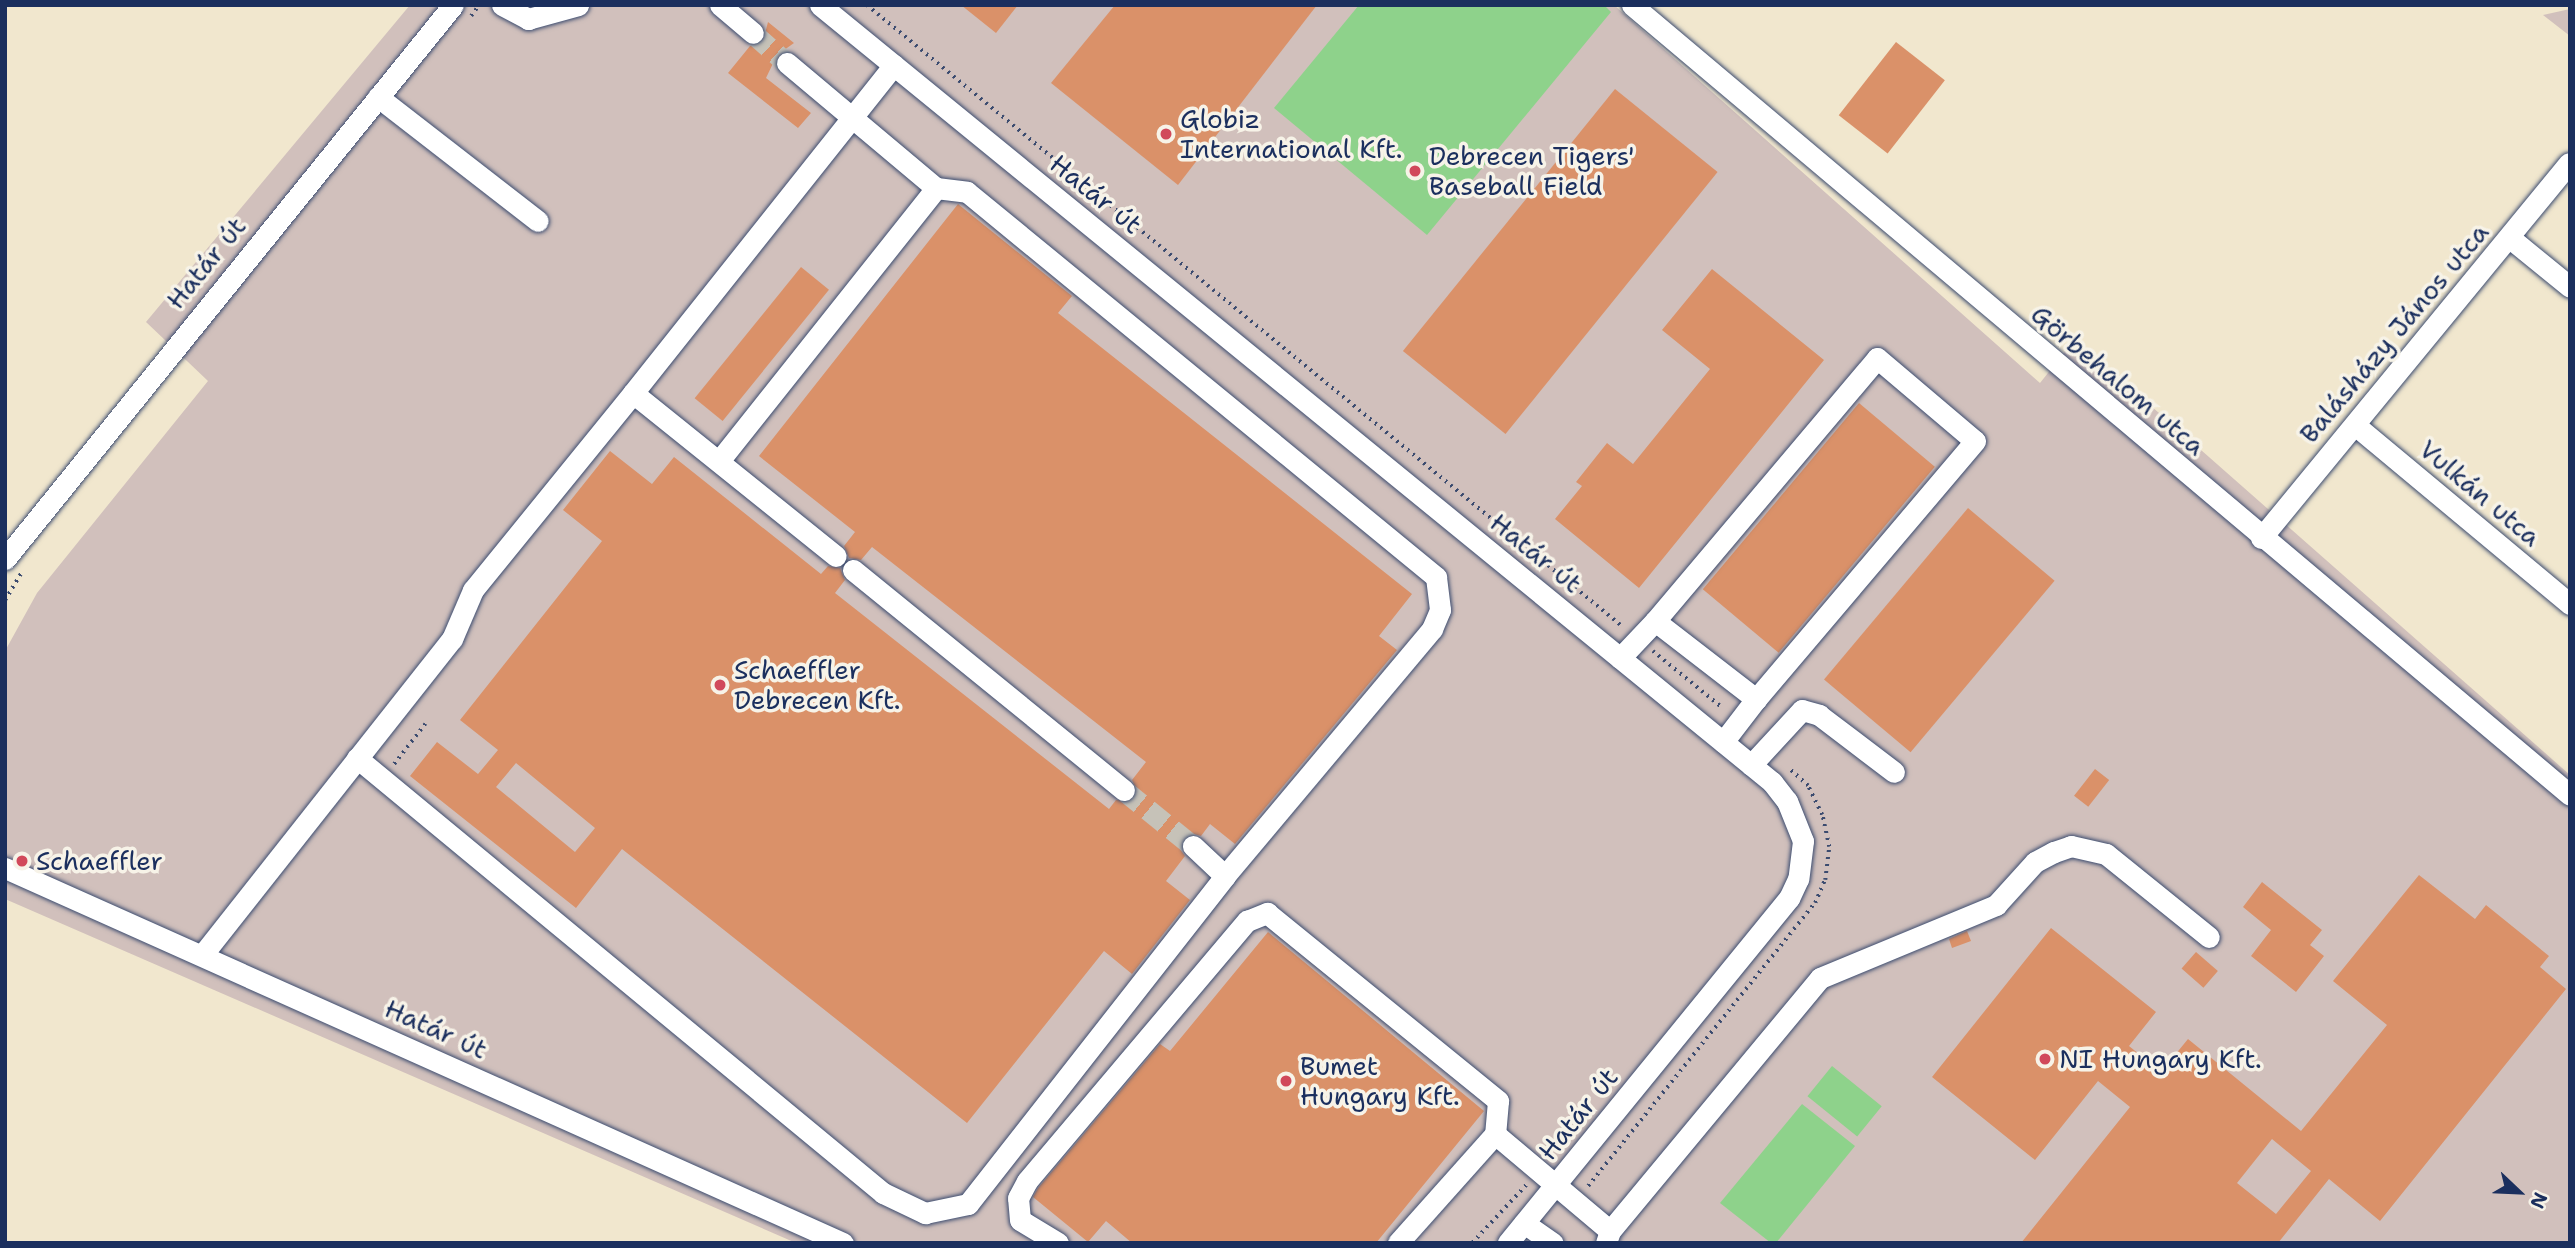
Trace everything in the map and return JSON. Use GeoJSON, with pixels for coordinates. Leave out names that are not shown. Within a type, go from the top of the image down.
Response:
{"type":"FeatureCollection","features":[{"type":"Feature","properties":{"kind":"street","name":"Határ út"},"geometry":{"type":"LineString","coordinates":[[5,559],[453,5]]}},
{"type":"Feature","properties":{"kind":"street"},"geometry":{"type":"LineString","coordinates":[[502,5],[528,19],[578,5]]}},
{"type":"Feature","properties":{"kind":"street"},"geometry":{"type":"LineString","coordinates":[[720,5],[752,33]]}},
{"type":"Feature","properties":{"kind":"street","name":"Határ út"},"geometry":{"type":"LineString","coordinates":[[821,5],[1772,782],[1798,822],[1802,860],[1789,898],[1508,1243]]}},
{"type":"Feature","properties":{"kind":"street","name":"Görbehalom utca"},"geometry":{"type":"LineString","coordinates":[[1632,5],[2261,538],[2570,795]]}},
{"type":"Feature","properties":{"kind":"street"},"geometry":{"type":"LineString","coordinates":[[357,758],[883,1192],[925,1213],[968,1204],[1225,876],[1432,629],[1440,610],[1436,577],[967,192],[936,188],[787,63]]}},
{"type":"Feature","properties":{"kind":"street"},"geometry":{"type":"LineString","coordinates":[[203,954],[452,639],[473,590],[894,65]]}},
{"type":"Feature","properties":{"kind":"street"},"geometry":{"type":"LineString","coordinates":[[378,97],[538,221]]}},
{"type":"Feature","properties":{"kind":"street","name":"Balásházy János utca"},"geometry":{"type":"LineString","coordinates":[[2261,538],[2510,238],[2568,163]]}},
{"type":"Feature","properties":{"kind":"street"},"geometry":{"type":"LineString","coordinates":[[719,461],[936,188]]}},
{"type":"Feature","properties":{"kind":"street"},"geometry":{"type":"LineString","coordinates":[[2510,238],[2570,287]]}},
{"type":"Feature","properties":{"kind":"street"},"geometry":{"type":"LineString","coordinates":[[1620,658],[1655,621],[1877,358],[1975,441],[1756,699],[1723,742]]}},
{"type":"Feature","properties":{"kind":"street"},"geometry":{"type":"LineString","coordinates":[[633,393],[836,556]]}},
{"type":"Feature","properties":{"kind":"street","name":"Vulkán utca"},"geometry":{"type":"LineString","coordinates":[[2354,425],[2570,604]]}},
{"type":"Feature","properties":{"kind":"street"},"geometry":{"type":"LineString","coordinates":[[853,570],[1124,790]]}},
{"type":"Feature","properties":{"kind":"street"},"geometry":{"type":"LineString","coordinates":[[1655,621],[1756,699]]}},
{"type":"Feature","properties":{"kind":"street"},"geometry":{"type":"LineString","coordinates":[[1751,765],[1802,710],[1819,715],[1894,772]]}},
{"type":"Feature","properties":{"kind":"street"},"geometry":{"type":"LineString","coordinates":[[1193,846],[1225,876]]}},
{"type":"Feature","properties":{"kind":"street"},"geometry":{"type":"LineString","coordinates":[[1495,1134],[1541,1168],[1608,1237],[1819,978],[1996,905],[2035,862],[2054,852],[2071,846],[2106,854],[2210,937]]}},
{"type":"Feature","properties":{"kind":"street","name":"Határ út"},"geometry":{"type":"LineString","coordinates":[[5,868],[203,954],[843,1243]]}},
{"type":"Feature","properties":{"kind":"street"},"geometry":{"type":"LineString","coordinates":[[1058,1243],[1028,1229],[1020,1220],[1018,1198],[1027,1181],[1247,921],[1267,913],[1498,1101],[1495,1134],[1398,1243]]}},
{"type":"Feature","properties":{"kind":"street"},"geometry":{"type":"LineString","coordinates":[[1524,1223],[1553,1243]]}},
{"type":"Feature","properties":{"kind":"path"},"geometry":{"type":"LineString","coordinates":[[1472,1243],[1541,1168]]}},
{"type":"Feature","properties":{"kind":"shaded area"},"geometry":{"type":"Polygon","coordinates":[[[410,5],[1614,5],[2040,383],[2075,339],[2570,775],[2570,1243],[796,1243],[5,899],[5,651],[37,593],[208,381],[146,322],[410,5]]]}},
{"type":"Feature","properties":{"kind":"shaded area"},"geometry":{"type":"Polygon","coordinates":[[[2570,9],[2570,36],[2543,15],[2570,9]]]}},
{"type":"Feature","properties":{"kind":"green space","name":"Debrecen Tigers' Baseball Field"},"geometry":{"type":"Polygon","coordinates":[[[1359,5],[1604,5],[1611,12],[1427,235],[1274,108],[1359,5]]]}},
{"type":"Feature","properties":{"kind":"green space"},"geometry":{"type":"Polygon","coordinates":[[[1832,1066],[1882,1106],[1857,1137],[1807,1096],[1832,1066]]]}},
{"type":"Feature","properties":{"kind":"green space"},"geometry":{"type":"Polygon","coordinates":[[[1802,1104],[1855,1146],[1776,1243],[1771,1243],[1720,1203],[1802,1104]]]}},
{"type":"Feature","properties":{"kind":"building"},"geometry":{"type":"Polygon","coordinates":[[[961,5],[1018,5],[996,33],[961,5]]]}},
{"type":"Feature","properties":{"kind":"building","name":"Globiz International Kft."},"geometry":{"type":"Polygon","coordinates":[[[1115,5],[1317,5],[1178,185],[1051,83],[1115,5]]]}},
{"type":"Feature","properties":{"kind":"building"},"geometry":{"type":"Polygon","coordinates":[[[768,22],[794,43],[777,55],[766,78],[811,113],[798,128],[728,73],[750,46],[763,41],[768,22]]]}},
{"type":"Feature","properties":{"kind":"building"},"geometry":{"type":"Polygon","coordinates":[[[1896,42],[1945,80],[1888,153],[1839,115],[1896,42]]]}},
{"type":"Feature","properties":{"kind":"building"},"geometry":{"type":"Polygon","coordinates":[[[1615,89],[1718,172],[1506,434],[1403,351],[1615,89]]]}},
{"type":"Feature","properties":{"kind":"building","name":"Schaeffler Debrecen Kft."},"geometry":{"type":"Polygon","coordinates":[[[958,204],[1072,296],[1058,313],[1412,594],[1379,636],[1397,650],[1235,844],[1210,824],[1201,836],[1190,833],[1183,838],[1180,849],[1185,856],[1166,881],[1190,900],[1132,974],[1104,951],[967,1123],[622,849],[576,908],[410,776],[437,742],[478,774],[498,750],[460,720],[602,541],[563,510],[610,451],[652,484],[674,457],[821,574],[828,566],[840,568],[845,580],[835,593],[1109,809],[1116,800],[1134,799],[1137,791],[1132,780],[1146,762],[872,547],[861,560],[849,558],[844,546],[855,532],[759,456],[958,204]],[[516,763],[496,787],[575,852],[595,828],[516,763]]]}},
{"type":"Feature","properties":{"kind":"building"},"geometry":{"type":"Polygon","coordinates":[[[801,267],[829,290],[723,421],[695,398],[801,267]]]}},
{"type":"Feature","properties":{"kind":"building"},"geometry":{"type":"Polygon","coordinates":[[[1712,269],[1824,360],[1639,588],[1555,519],[1582,486],[1576,482],[1607,443],[1633,464],[1710,369],[1662,330],[1712,269]]]}},
{"type":"Feature","properties":{"kind":"building"},"geometry":{"type":"Polygon","coordinates":[[[1859,403],[1935,467],[1779,653],[1703,589],[1859,403]]]}},
{"type":"Feature","properties":{"kind":"building"},"geometry":{"type":"Polygon","coordinates":[[[1968,508],[2055,581],[1911,752],[1824,680],[1968,508]]]}},
{"type":"Feature","properties":{"kind":"building"},"geometry":{"type":"Polygon","coordinates":[[[2095,769],[2109,780],[2088,807],[2074,796],[2095,769]]]}},
{"type":"Feature","properties":{"kind":"building","name":"NI Hungary Kft."},"geometry":{"type":"Polygon","coordinates":[[[2419,875],[2475,919],[2486,905],[2549,956],[2540,967],[2566,989],[2380,1221],[2329,1179],[2278,1243],[2021,1243],[2130,1107],[2098,1081],[2035,1160],[1932,1077],[2051,928],[2156,1012],[2129,1046],[2161,1072],[2188,1039],[2301,1131],[2387,1025],[2333,981],[2419,875]],[[2272,1139],[2237,1183],[2276,1214],[2311,1171],[2272,1139]]]}},
{"type":"Feature","properties":{"kind":"building"},"geometry":{"type":"Polygon","coordinates":[[[2262,882],[2322,930],[2310,945],[2324,956],[2296,992],[2251,956],[2271,930],[2243,907],[2262,882]]]}},
{"type":"Feature","properties":{"kind":"building"},"geometry":{"type":"Polygon","coordinates":[[[1967,931],[1971,941],[1952,948],[1949,939],[1967,931]]]}},
{"type":"Feature","properties":{"kind":"building","name":"Bumet Hungary Kft."},"geometry":{"type":"Polygon","coordinates":[[[1268,932],[1484,1111],[1376,1243],[1132,1243],[1106,1221],[1088,1242],[1033,1197],[1038,1188],[1160,1044],[1170,1051],[1268,932]]]}},
{"type":"Feature","properties":{"kind":"building"},"geometry":{"type":"Polygon","coordinates":[[[2196,952],[2218,971],[2203,988],[2182,969],[2196,952]]]}},
{"type":"Feature","properties":{"kind":"tunnel"},"geometry":{"type":"LineString","coordinates":[[753,33],[787,63]]}},
{"type":"Feature","properties":{"kind":"tunnel"},"geometry":{"type":"LineString","coordinates":[[1124,790],[1193,846]]}},
{"type":"Feature","properties":{"kind":"place","name":"Globiz International Kft."},"geometry":{"type":"Point","coordinates":[1166,134]}},
{"type":"Feature","properties":{"kind":"place","name":"Debrecen Tigers' Baseball Field"},"geometry":{"type":"Point","coordinates":[1415,171]}},
{"type":"Feature","properties":{"kind":"place","name":"Schaeffler Debrecen Kft."},"geometry":{"type":"Point","coordinates":[720,685]}},
{"type":"Feature","properties":{"kind":"place","name":"Schaeffler"},"geometry":{"type":"Point","coordinates":[22,861]}},
{"type":"Feature","properties":{"kind":"place","name":"NI Hungary Kft."},"geometry":{"type":"Point","coordinates":[2045,1059]}},
{"type":"Feature","properties":{"kind":"place","name":"Bumet Hungary Kft."},"geometry":{"type":"Point","coordinates":[1286,1081]}}]}
